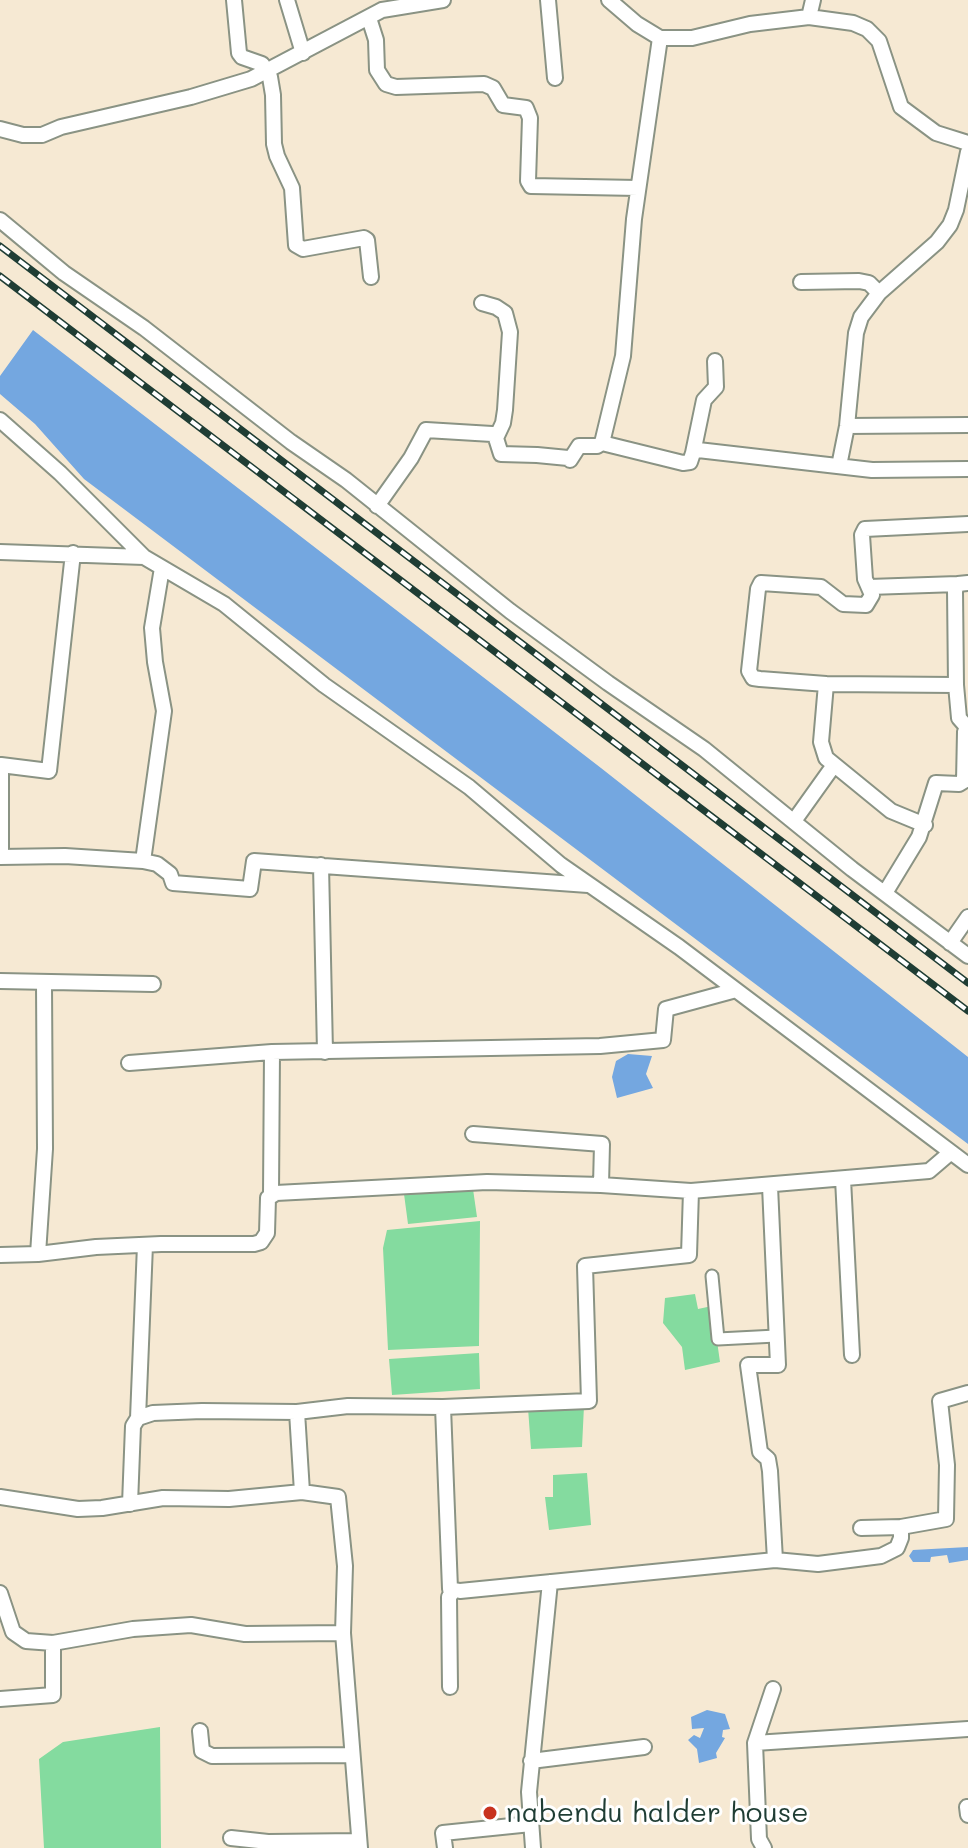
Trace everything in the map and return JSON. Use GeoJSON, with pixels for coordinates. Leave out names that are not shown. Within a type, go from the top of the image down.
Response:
{"type":"FeatureCollection","features":[{"type":"Feature","properties":{"kind":"street"},"geometry":{"type":"LineString","coordinates":[[234,0],[239,53],[262,64],[267,70],[273,95],[274,144],[294,197],[296,245],[303,249],[364,238],[367,240],[371,277]]}},
{"type":"Feature","properties":{"kind":"street"},"geometry":{"type":"LineString","coordinates":[[287,0],[303,53]]}},
{"type":"Feature","properties":{"kind":"street"},"geometry":{"type":"LineString","coordinates":[[0,129],[23,135],[42,135],[61,127],[191,97],[251,79],[369,18],[389,4],[443,0]]}},
{"type":"Feature","properties":{"kind":"street"},"geometry":{"type":"LineString","coordinates":[[548,0],[555,78]]}},
{"type":"Feature","properties":{"kind":"street"},"geometry":{"type":"LineString","coordinates":[[609,0],[637,24],[660,38],[692,38],[740,26],[809,17],[853,23],[874,34],[883,49],[901,107],[936,133],[968,143]]}},
{"type":"Feature","properties":{"kind":"street"},"geometry":{"type":"LineString","coordinates":[[809,17],[813,0]]}},
{"type":"Feature","properties":{"kind":"street"},"geometry":{"type":"LineString","coordinates":[[369,18],[376,40],[377,70],[386,84],[396,87],[484,84],[493,88],[503,105],[526,108],[530,118],[528,181],[531,186],[638,188]]}},
{"type":"Feature","properties":{"kind":"street"},"geometry":{"type":"LineString","coordinates":[[602,443],[623,356],[638,188],[660,38]]}},
{"type":"Feature","properties":{"kind":"street"},"geometry":{"type":"LineString","coordinates":[[839,466],[847,426],[856,333],[861,317],[879,293],[937,242],[950,225],[959,200],[968,152]]}},
{"type":"Feature","properties":{"kind":"street"},"geometry":{"type":"LineString","coordinates":[[0,220],[64,273],[144,328],[216,386],[346,480],[510,611],[704,749],[968,956]]}},
{"type":"Feature","properties":{"kind":"street"},"geometry":{"type":"LineString","coordinates":[[801,282],[859,281],[869,283],[879,293]]}},
{"type":"Feature","properties":{"kind":"street"},"geometry":{"type":"LineString","coordinates":[[482,303],[505,313],[510,332],[505,410],[496,438]]}},
{"type":"Feature","properties":{"kind":"street"},"geometry":{"type":"LineString","coordinates":[[377,506],[411,458],[426,430],[492,434],[501,454],[570,460],[579,446],[602,443],[683,463],[690,462],[704,400],[716,387],[715,361]]}},
{"type":"Feature","properties":{"kind":"street"},"geometry":{"type":"LineString","coordinates":[[0,420],[60,473],[144,557],[224,604],[324,685],[469,787],[561,865],[736,990],[968,1165]]}},
{"type":"Feature","properties":{"kind":"street"},"geometry":{"type":"LineString","coordinates":[[847,426],[968,425]]}},
{"type":"Feature","properties":{"kind":"street"},"geometry":{"type":"LineString","coordinates":[[693,453],[702,450],[899,471],[968,469]]}},
{"type":"Feature","properties":{"kind":"street"},"geometry":{"type":"LineString","coordinates":[[956,685],[826,684],[760,679],[750,675],[761,583],[821,587],[843,604],[861,606],[871,599],[865,579],[862,535],[865,529],[968,524]]}},
{"type":"Feature","properties":{"kind":"street"},"geometry":{"type":"LineString","coordinates":[[0,552],[144,557]]}},
{"type":"Feature","properties":{"kind":"street"},"geometry":{"type":"LineString","coordinates":[[73,553],[49,771],[1,765],[0,857],[65,856],[143,861],[157,864],[170,874],[173,883],[250,889],[254,861],[588,885]]}},
{"type":"Feature","properties":{"kind":"street"},"geometry":{"type":"LineString","coordinates":[[143,861],[164,711],[152,628],[162,568]]}},
{"type":"Feature","properties":{"kind":"street"},"geometry":{"type":"LineString","coordinates":[[885,893],[925,825],[936,783],[959,784],[964,781],[967,726],[959,718],[956,685],[955,590],[963,584]]}},
{"type":"Feature","properties":{"kind":"street"},"geometry":{"type":"LineString","coordinates":[[869,587],[963,584]]}},
{"type":"Feature","properties":{"kind":"street"},"geometry":{"type":"LineString","coordinates":[[826,684],[821,742],[826,758],[891,811],[925,825]]}},
{"type":"Feature","properties":{"kind":"street"},"geometry":{"type":"LineString","coordinates":[[794,821],[834,765]]}},
{"type":"Feature","properties":{"kind":"street"},"geometry":{"type":"LineString","coordinates":[[321,865],[325,1052]]}},
{"type":"Feature","properties":{"kind":"street"},"geometry":{"type":"LineString","coordinates":[[950,943],[968,917]]}},
{"type":"Feature","properties":{"kind":"street"},"geometry":{"type":"LineString","coordinates":[[0,981],[153,984]]}},
{"type":"Feature","properties":{"kind":"street"},"geometry":{"type":"LineString","coordinates":[[38,1254],[45,1149],[44,984]]}},
{"type":"Feature","properties":{"kind":"street"},"geometry":{"type":"LineString","coordinates":[[129,1063],[272,1052],[600,1046],[663,1040],[666,1009],[736,990]]}},
{"type":"Feature","properties":{"kind":"street"},"geometry":{"type":"LineString","coordinates":[[0,1255],[145,1245],[261,1242],[267,1233],[267,1205],[271,1194],[272,1052]]}},
{"type":"Feature","properties":{"kind":"street"},"geometry":{"type":"LineString","coordinates":[[473,1134],[602,1144],[601,1185]]}},
{"type":"Feature","properties":{"kind":"street"},"geometry":{"type":"LineString","coordinates":[[271,1194],[487,1182],[691,1191],[929,1171],[950,1153]]}},
{"type":"Feature","properties":{"kind":"street"},"geometry":{"type":"LineString","coordinates":[[843,1179],[852,1355]]}},
{"type":"Feature","properties":{"kind":"street"},"geometry":{"type":"LineString","coordinates":[[770,1186],[778,1365],[748,1365],[760,1452],[768,1459],[770,1471],[775,1560]]}},
{"type":"Feature","properties":{"kind":"street"},"geometry":{"type":"LineString","coordinates":[[138,1418],[153,1413],[189,1411],[297,1412],[348,1406],[443,1407],[589,1401],[585,1266],[689,1255],[691,1191]]}},
{"type":"Feature","properties":{"kind":"street"},"geometry":{"type":"LineString","coordinates":[[130,1504],[133,1426],[138,1418],[145,1245]]}},
{"type":"Feature","properties":{"kind":"street"},"geometry":{"type":"LineString","coordinates":[[712,1276],[718,1339],[776,1336]]}},
{"type":"Feature","properties":{"kind":"street"},"geometry":{"type":"LineString","coordinates":[[861,1528],[901,1527],[946,1519],[947,1465],[940,1401],[968,1393]]}},
{"type":"Feature","properties":{"kind":"street"},"geometry":{"type":"LineString","coordinates":[[443,1407],[449,1587],[453,1591]]}},
{"type":"Feature","properties":{"kind":"street"},"geometry":{"type":"LineString","coordinates":[[297,1412],[302,1492]]}},
{"type":"Feature","properties":{"kind":"street"},"geometry":{"type":"LineString","coordinates":[[0,1497],[78,1509],[163,1498],[229,1499],[302,1492],[338,1497],[345,1566],[343,1633],[360,1844],[231,1838]]}},
{"type":"Feature","properties":{"kind":"street"},"geometry":{"type":"LineString","coordinates":[[453,1591],[775,1560],[818,1564],[881,1556],[897,1548],[901,1527]]}},
{"type":"Feature","properties":{"kind":"street"},"geometry":{"type":"LineString","coordinates":[[533,1848],[529,1792],[550,1582]]}},
{"type":"Feature","properties":{"kind":"street"},"geometry":{"type":"LineString","coordinates":[[450,1687],[449,1597],[453,1591]]}},
{"type":"Feature","properties":{"kind":"street"},"geometry":{"type":"LineString","coordinates":[[0,1593],[13,1632],[26,1641],[53,1643],[133,1629],[191,1625],[245,1634],[343,1633]]}},
{"type":"Feature","properties":{"kind":"street"},"geometry":{"type":"LineString","coordinates":[[0,1699],[53,1695],[53,1643]]}},
{"type":"Feature","properties":{"kind":"street"},"geometry":{"type":"LineString","coordinates":[[764,1848],[759,1839],[755,1743],[773,1689]]}},
{"type":"Feature","properties":{"kind":"street"},"geometry":{"type":"LineString","coordinates":[[755,1743],[968,1729]]}},
{"type":"Feature","properties":{"kind":"street"},"geometry":{"type":"LineString","coordinates":[[200,1731],[202,1751],[212,1756],[351,1755]]}},
{"type":"Feature","properties":{"kind":"street"},"geometry":{"type":"LineString","coordinates":[[531,1761],[644,1747]]}},
{"type":"Feature","properties":{"kind":"street"},"geometry":{"type":"LineString","coordinates":[[967,1807],[968,1815]]}},
{"type":"Feature","properties":{"kind":"street"},"geometry":{"type":"LineString","coordinates":[[445,1848],[443,1833],[531,1824]]}},
{"type":"Feature","properties":{"kind":"green space"},"geometry":{"type":"Polygon","coordinates":[[[473,1189],[477,1217],[408,1224],[404,1194],[473,1189]]]}},
{"type":"Feature","properties":{"kind":"green space"},"geometry":{"type":"Polygon","coordinates":[[[480,1221],[479,1346],[388,1350],[383,1248],[387,1230],[480,1221]]]}},
{"type":"Feature","properties":{"kind":"green space"},"geometry":{"type":"Polygon","coordinates":[[[695,1294],[698,1309],[712,1306],[720,1362],[685,1370],[682,1347],[663,1323],[665,1298],[695,1294]]]}},
{"type":"Feature","properties":{"kind":"green space"},"geometry":{"type":"Polygon","coordinates":[[[479,1353],[480,1389],[392,1395],[389,1359],[479,1353]]]}},
{"type":"Feature","properties":{"kind":"green space"},"geometry":{"type":"Polygon","coordinates":[[[584,1406],[582,1447],[531,1449],[528,1408],[584,1406]]]}},
{"type":"Feature","properties":{"kind":"green space"},"geometry":{"type":"Polygon","coordinates":[[[587,1473],[591,1525],[549,1530],[545,1497],[553,1497],[553,1475],[587,1473]]]}},
{"type":"Feature","properties":{"kind":"green space"},"geometry":{"type":"Polygon","coordinates":[[[160,1727],[161,1848],[44,1848],[39,1759],[63,1742],[160,1727]]]}},
{"type":"Feature","properties":{"kind":"water"},"geometry":{"type":"Polygon","coordinates":[[[33,330],[601,768],[968,1057],[968,1144],[84,479],[35,424],[0,394],[0,376],[33,330]]]}},
{"type":"Feature","properties":{"kind":"water"},"geometry":{"type":"Polygon","coordinates":[[[628,1054],[652,1056],[646,1074],[653,1088],[617,1098],[612,1077],[616,1061],[628,1054]]]}},
{"type":"Feature","properties":{"kind":"water"},"geometry":{"type":"Polygon","coordinates":[[[968,1547],[968,1560],[949,1563],[947,1555],[931,1557],[930,1562],[913,1562],[909,1556],[913,1550],[968,1547]]]}},
{"type":"Feature","properties":{"kind":"water"},"geometry":{"type":"Polygon","coordinates":[[[707,1710],[725,1714],[730,1729],[723,1730],[722,1737],[725,1738],[716,1753],[717,1758],[699,1763],[697,1749],[688,1740],[694,1735],[700,1738],[704,1728],[692,1729],[691,1717],[707,1710]]]}},
{"type":"Feature","properties":{"kind":"railway"},"geometry":{"type":"LineString","coordinates":[[0,246],[968,983]]}},
{"type":"Feature","properties":{"kind":"railway"},"geometry":{"type":"LineString","coordinates":[[0,276],[968,1011]]}},
{"type":"Feature","properties":{"kind":"place","name":"nabendu halder house"},"geometry":{"type":"Point","coordinates":[490,1813]}}]}
